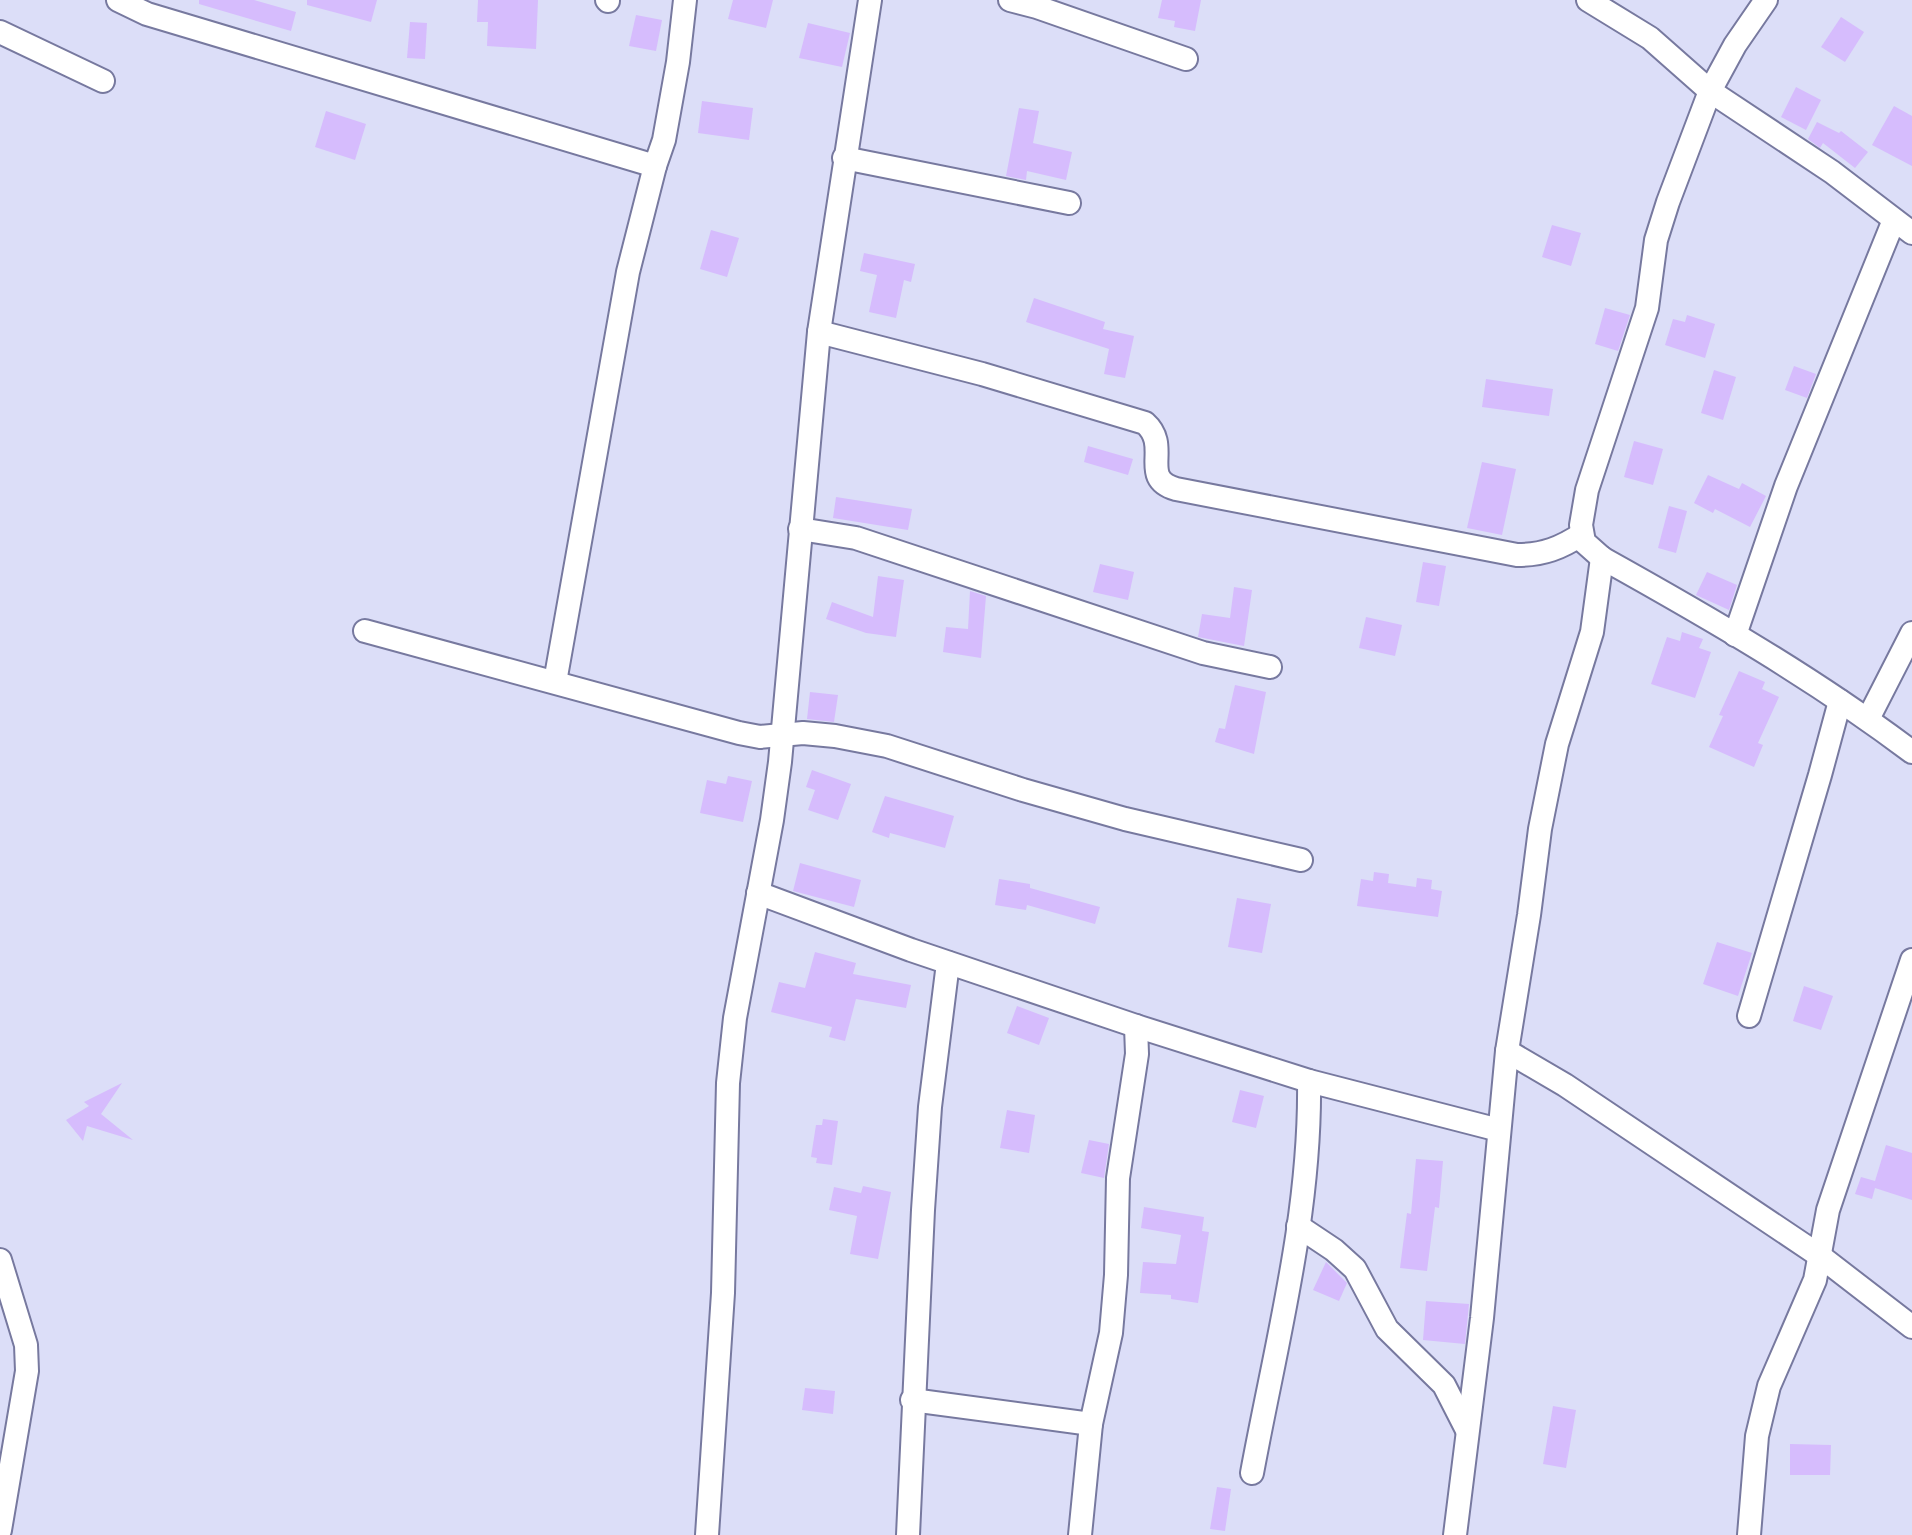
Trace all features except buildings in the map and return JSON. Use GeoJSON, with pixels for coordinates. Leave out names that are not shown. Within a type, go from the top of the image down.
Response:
{"type":"FeatureCollection","features":[{"type":"Feature","properties":{"kind":"street"},"geometry":{"type":"LineString","coordinates":[[118,0],[147,14],[218,36],[655,166]]}},
{"type":"Feature","properties":{"kind":"street"},"geometry":{"type":"LineString","coordinates":[[555,682],[628,272],[664,140],[685,0]]}},
{"type":"Feature","properties":{"kind":"street"},"geometry":{"type":"LineString","coordinates":[[707,1535],[723,1293],[728,1083],[735,1018],[772,820],[819,332],[870,0]]}},
{"type":"Feature","properties":{"kind":"street"},"geometry":{"type":"LineString","coordinates":[[1010,0],[1186,59]]}},
{"type":"Feature","properties":{"kind":"street"},"geometry":{"type":"LineString","coordinates":[[1588,0],[1650,38],[1710,91],[1832,172],[1903,226],[1786,486],[1735,635]]}},
{"type":"Feature","properties":{"kind":"street"},"geometry":{"type":"LineString","coordinates":[[1766,0],[1735,45],[1710,91],[1656,240],[1647,308],[1587,490],[1582,534],[1584,542],[1602,558],[1735,635],[1868,719],[1912,752]]}},
{"type":"Feature","properties":{"kind":"street"},"geometry":{"type":"LineString","coordinates":[[0,32],[103,81]]}},
{"type":"Feature","properties":{"kind":"street"},"geometry":{"type":"LineString","coordinates":[[844,158],[1069,203]]}},
{"type":"Feature","properties":{"kind":"street"},"geometry":{"type":"LineString","coordinates":[[819,332],[982,374],[1145,423],[1157,439],[1157,477],[1163,485],[1176,489],[1505,554],[1537,555],[1564,546],[1582,534]]}},
{"type":"Feature","properties":{"kind":"street"},"geometry":{"type":"LineString","coordinates":[[800,529],[856,538],[1188,649],[1270,667]]}},
{"type":"Feature","properties":{"kind":"street"},"geometry":{"type":"LineString","coordinates":[[1455,1535],[1482,1318],[1507,1051],[1540,829],[1557,744],[1592,632],[1602,558]]}},
{"type":"Feature","properties":{"kind":"street"},"geometry":{"type":"LineString","coordinates":[[365,631],[739,733],[760,737],[835,736],[887,746],[1125,819],[1301,860]]}},
{"type":"Feature","properties":{"kind":"street"},"geometry":{"type":"LineString","coordinates":[[1868,719],[1912,633]]}},
{"type":"Feature","properties":{"kind":"street"},"geometry":{"type":"LineString","coordinates":[[1749,1016],[1840,701]]}},
{"type":"Feature","properties":{"kind":"street"},"geometry":{"type":"LineString","coordinates":[[758,893],[948,963],[1136,1026],[1309,1081],[1499,1130]]}},
{"type":"Feature","properties":{"kind":"street"},"geometry":{"type":"LineString","coordinates":[[1749,1535],[1757,1436],[1769,1386],[1815,1280],[1828,1210],[1912,960]]}},
{"type":"Feature","properties":{"kind":"street"},"geometry":{"type":"LineString","coordinates":[[908,1535],[912,1400],[930,1107],[948,963]]}},
{"type":"Feature","properties":{"kind":"street"},"geometry":{"type":"LineString","coordinates":[[1080,1535],[1091,1424],[1111,1333],[1118,1178],[1137,1054],[1136,1026]]}},
{"type":"Feature","properties":{"kind":"street"},"geometry":{"type":"LineString","coordinates":[[1507,1051],[1565,1085],[1820,1256],[1912,1327]]}},
{"type":"Feature","properties":{"kind":"street"},"geometry":{"type":"LineString","coordinates":[[1252,1473],[1291,1280],[1307,1149],[1309,1081]]}},
{"type":"Feature","properties":{"kind":"street"},"geometry":{"type":"LineString","coordinates":[[1298,1226],[1334,1250],[1355,1269],[1387,1329],[1444,1385],[1468,1431]]}},
{"type":"Feature","properties":{"kind":"street"},"geometry":{"type":"LineString","coordinates":[[0,1260],[26,1345],[27,1371],[0,1530]]}},
{"type":"Feature","properties":{"kind":"street"},"geometry":{"type":"LineString","coordinates":[[912,1400],[1091,1424]]}}]}
